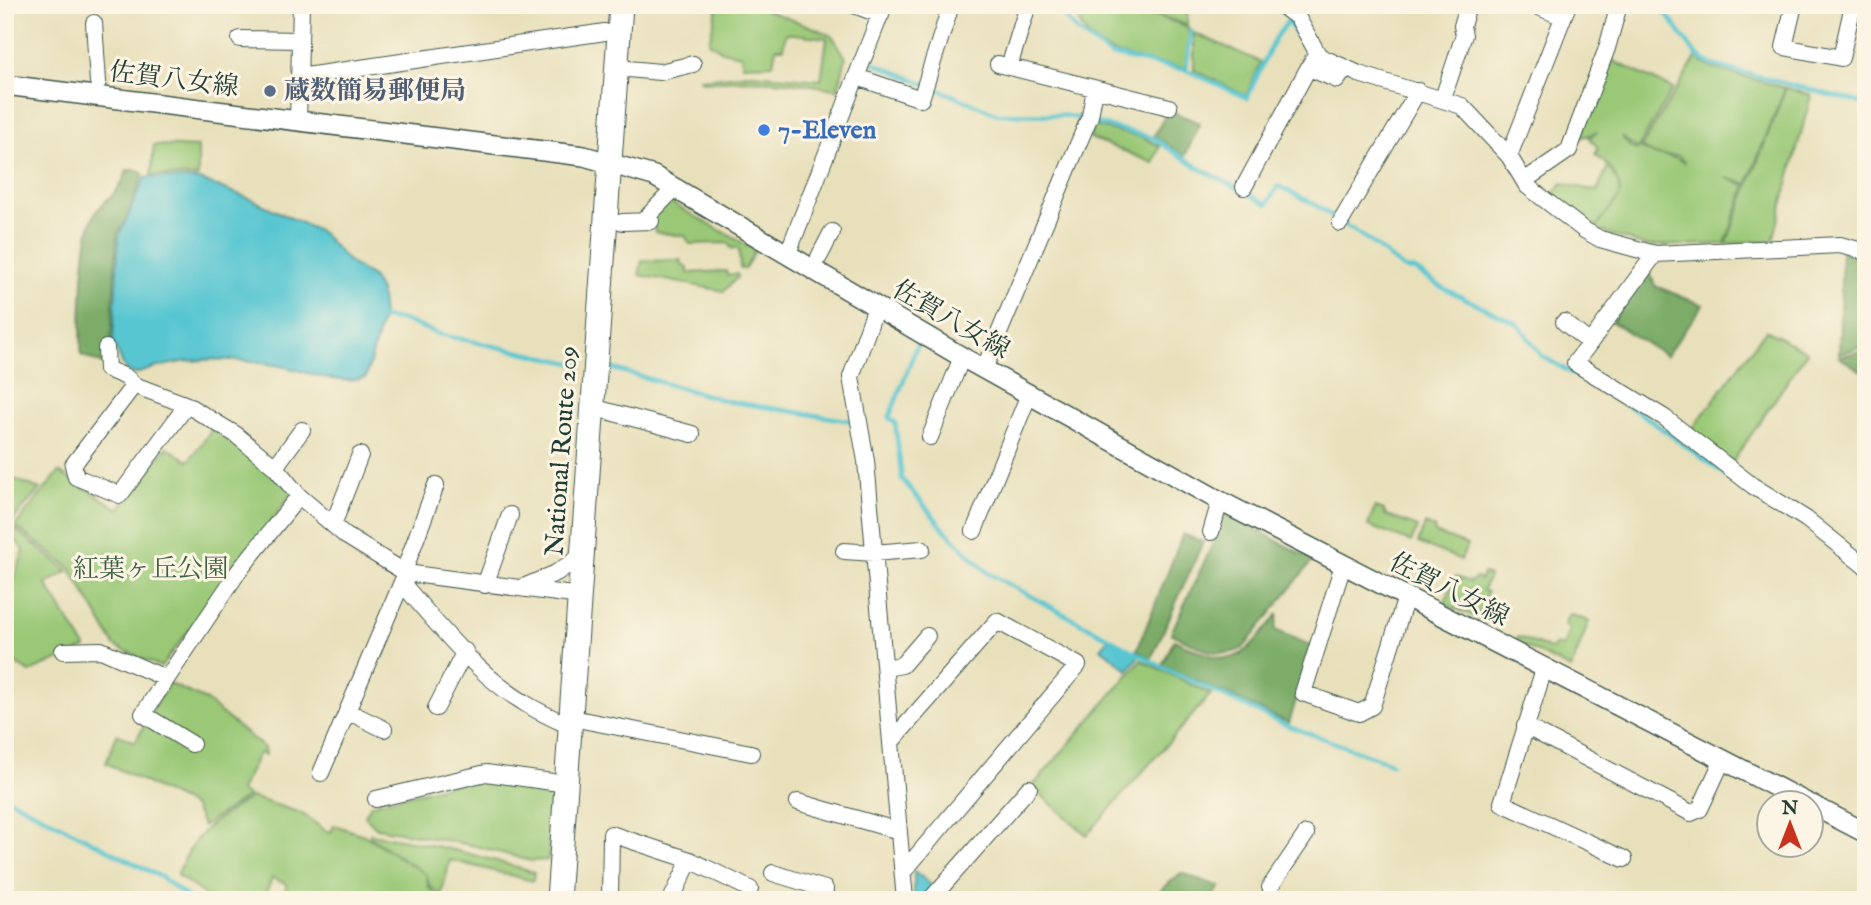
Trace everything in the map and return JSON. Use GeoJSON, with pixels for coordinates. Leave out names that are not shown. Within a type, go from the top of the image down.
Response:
{"type":"FeatureCollection","features":[{"type":"Feature","properties":{"kind":"highway","name":"National Route 209"},"geometry":{"type":"LineString","coordinates":[[558,900],[621,5]]}},
{"type":"Feature","properties":{"kind":"main road","name":"佐賀八女線"},"geometry":{"type":"LineString","coordinates":[[5,85],[584,156],[654,176],[962,357],[1220,501],[1783,790]]}},
{"type":"Feature","properties":{"kind":"main road","name":"佐賀八女線"},"geometry":{"type":"LineString","coordinates":[[1826,812],[1866,833]]}},
{"type":"Feature","properties":{"kind":"street"},"geometry":{"type":"LineString","coordinates":[[298,122],[301,5]]}},
{"type":"Feature","properties":{"kind":"street"},"geometry":{"type":"LineString","coordinates":[[788,253],[883,10],[855,5]]}},
{"type":"Feature","properties":{"kind":"street"},"geometry":{"type":"LineString","coordinates":[[858,77],[920,99],[951,5]]}},
{"type":"Feature","properties":{"kind":"street"},"geometry":{"type":"LineString","coordinates":[[1028,5],[1004,66],[1169,107]]}},
{"type":"Feature","properties":{"kind":"street"},"geometry":{"type":"LineString","coordinates":[[1281,5],[1298,18],[1317,52],[1346,68],[1462,106],[1508,156],[1524,181],[1584,230],[1600,239],[1655,254],[1840,245],[1866,252]]}},
{"type":"Feature","properties":{"kind":"street"},"geometry":{"type":"LineString","coordinates":[[1443,98],[1464,35],[1462,26],[1468,5]]}},
{"type":"Feature","properties":{"kind":"street"},"geometry":{"type":"LineString","coordinates":[[1508,156],[1565,11],[1534,5]]}},
{"type":"Feature","properties":{"kind":"street"},"geometry":{"type":"LineString","coordinates":[[1524,181],[1569,150],[1607,48],[1619,5]]}},
{"type":"Feature","properties":{"kind":"street"},"geometry":{"type":"LineString","coordinates":[[1794,5],[1784,47],[1841,58],[1853,5]]}},
{"type":"Feature","properties":{"kind":"street"},"geometry":{"type":"LineString","coordinates":[[94,23],[99,82]]}},
{"type":"Feature","properties":{"kind":"street"},"geometry":{"type":"LineString","coordinates":[[299,77],[605,32]]}},
{"type":"Feature","properties":{"kind":"street"},"geometry":{"type":"LineString","coordinates":[[240,39],[300,40]]}},
{"type":"Feature","properties":{"kind":"street"},"geometry":{"type":"LineString","coordinates":[[1244,187],[1317,52]]}},
{"type":"Feature","properties":{"kind":"street"},"geometry":{"type":"LineString","coordinates":[[617,68],[631,72],[660,72],[693,64]]}},
{"type":"Feature","properties":{"kind":"street"},"geometry":{"type":"LineString","coordinates":[[1308,68],[1337,80],[1346,68]]}},
{"type":"Feature","properties":{"kind":"street"},"geometry":{"type":"LineString","coordinates":[[984,369],[1090,116],[1095,89]]}},
{"type":"Feature","properties":{"kind":"street"},"geometry":{"type":"LineString","coordinates":[[1340,223],[1418,91]]}},
{"type":"Feature","properties":{"kind":"street"},"geometry":{"type":"LineString","coordinates":[[622,222],[647,221],[675,188]]}},
{"type":"Feature","properties":{"kind":"street"},"geometry":{"type":"LineString","coordinates":[[820,257],[832,232]]}},
{"type":"Feature","properties":{"kind":"street"},"geometry":{"type":"LineString","coordinates":[[1655,254],[1575,363],[1665,418],[1753,486],[1806,519],[1866,567]]}},
{"type":"Feature","properties":{"kind":"street"},"geometry":{"type":"LineString","coordinates":[[876,307],[851,377],[866,461],[905,900]]}},
{"type":"Feature","properties":{"kind":"street"},"geometry":{"type":"LineString","coordinates":[[1564,322],[1590,343]]}},
{"type":"Feature","properties":{"kind":"street"},"geometry":{"type":"LineString","coordinates":[[106,348],[107,369],[126,377],[134,385],[187,405],[234,434],[275,467],[299,496],[332,525],[404,576],[465,651],[522,702],[572,722],[751,753]]}},
{"type":"Feature","properties":{"kind":"street"},"geometry":{"type":"LineString","coordinates":[[930,438],[962,357]]}},
{"type":"Feature","properties":{"kind":"street"},"geometry":{"type":"LineString","coordinates":[[134,385],[73,465],[76,477],[120,495],[187,405]]}},
{"type":"Feature","properties":{"kind":"street"},"geometry":{"type":"LineString","coordinates":[[974,531],[1029,394]]}},
{"type":"Feature","properties":{"kind":"street"},"geometry":{"type":"LineString","coordinates":[[592,407],[692,434]]}},
{"type":"Feature","properties":{"kind":"street"},"geometry":{"type":"LineString","coordinates":[[275,467],[302,430]]}},
{"type":"Feature","properties":{"kind":"street"},"geometry":{"type":"LineString","coordinates":[[332,525],[360,455]]}},
{"type":"Feature","properties":{"kind":"street"},"geometry":{"type":"LineString","coordinates":[[321,773],[349,712],[404,576],[436,485]]}},
{"type":"Feature","properties":{"kind":"street"},"geometry":{"type":"LineString","coordinates":[[192,744],[143,714],[238,572],[299,496]]}},
{"type":"Feature","properties":{"kind":"street"},"geometry":{"type":"LineString","coordinates":[[1211,532],[1220,501]]}},
{"type":"Feature","properties":{"kind":"street"},"geometry":{"type":"LineString","coordinates":[[485,584],[510,515]]}},
{"type":"Feature","properties":{"kind":"street"},"geometry":{"type":"LineString","coordinates":[[844,551],[874,553],[922,549]]}},
{"type":"Feature","properties":{"kind":"street"},"geometry":{"type":"LineString","coordinates":[[520,589],[556,573],[583,555]]}},
{"type":"Feature","properties":{"kind":"street"},"geometry":{"type":"LineString","coordinates":[[1343,565],[1303,693],[1359,713],[1372,706],[1406,597]]}},
{"type":"Feature","properties":{"kind":"street"},"geometry":{"type":"LineString","coordinates":[[404,576],[580,596]]}},
{"type":"Feature","properties":{"kind":"street"},"geometry":{"type":"LineString","coordinates":[[891,742],[997,621],[1078,665],[903,872]]}},
{"type":"Feature","properties":{"kind":"street"},"geometry":{"type":"LineString","coordinates":[[885,668],[902,665],[928,636]]}},
{"type":"Feature","properties":{"kind":"street"},"geometry":{"type":"LineString","coordinates":[[63,651],[101,650],[165,678]]}},
{"type":"Feature","properties":{"kind":"street"},"geometry":{"type":"LineString","coordinates":[[436,708],[465,651]]}},
{"type":"Feature","properties":{"kind":"street"},"geometry":{"type":"LineString","coordinates":[[1544,669],[1502,803],[1623,859]]}},
{"type":"Feature","properties":{"kind":"street"},"geometry":{"type":"LineString","coordinates":[[349,712],[384,729]]}},
{"type":"Feature","properties":{"kind":"street"},"geometry":{"type":"LineString","coordinates":[[1525,726],[1691,813],[1700,809],[1723,759]]}},
{"type":"Feature","properties":{"kind":"street"},"geometry":{"type":"LineString","coordinates":[[376,799],[486,773],[567,784]]}},
{"type":"Feature","properties":{"kind":"street"},"geometry":{"type":"LineString","coordinates":[[930,900],[1029,788]]}},
{"type":"Feature","properties":{"kind":"street"},"geometry":{"type":"LineString","coordinates":[[798,802],[899,831]]}},
{"type":"Feature","properties":{"kind":"street"},"geometry":{"type":"LineString","coordinates":[[610,900],[611,834],[690,860],[750,889]]}},
{"type":"Feature","properties":{"kind":"street"},"geometry":{"type":"LineString","coordinates":[[1270,887],[1306,834]]}},
{"type":"Feature","properties":{"kind":"street"},"geometry":{"type":"LineString","coordinates":[[671,900],[690,860]]}},
{"type":"Feature","properties":{"kind":"street"},"geometry":{"type":"LineString","coordinates":[[773,873],[825,888],[824,900]]}},
{"type":"Feature","properties":{"kind":"green space"},"geometry":{"type":"Polygon","coordinates":[[[718,5],[752,5],[833,37],[846,58],[838,90],[770,81],[703,82],[700,79],[751,74],[821,80],[827,38],[786,33],[783,48],[776,48],[773,64],[743,65],[741,55],[722,51],[709,42],[718,5]]]}},
{"type":"Feature","properties":{"kind":"green space"},"geometry":{"type":"Polygon","coordinates":[[[1083,5],[1127,5],[1188,27],[1190,44],[1185,68],[1125,56],[1098,44],[1087,34],[1079,21],[1083,5]]]}},
{"type":"Feature","properties":{"kind":"green space"},"geometry":{"type":"Polygon","coordinates":[[[1128,5],[1188,5],[1187,25],[1128,5]]]}},
{"type":"Feature","properties":{"kind":"green space"},"geometry":{"type":"Polygon","coordinates":[[[1194,33],[1261,62],[1246,96],[1194,70],[1194,33]]]}},
{"type":"Feature","properties":{"kind":"green space"},"geometry":{"type":"Polygon","coordinates":[[[1607,58],[1673,89],[1637,149],[1622,137],[1631,148],[1637,150],[1640,148],[1650,152],[1641,147],[1696,58],[1712,68],[1785,88],[1747,184],[1726,178],[1746,185],[1725,244],[1646,246],[1595,229],[1620,196],[1594,229],[1551,198],[1562,183],[1597,191],[1608,166],[1595,155],[1598,148],[1589,137],[1598,132],[1580,138],[1607,58]],[[1662,155],[1685,163],[1678,156],[1662,155]]]}},
{"type":"Feature","properties":{"kind":"green space"},"geometry":{"type":"Polygon","coordinates":[[[1786,88],[1811,95],[1773,241],[1726,244],[1786,88]]]}},
{"type":"Feature","properties":{"kind":"green space"},"geometry":{"type":"Polygon","coordinates":[[[1168,110],[1200,123],[1185,156],[1154,136],[1168,110]]]}},
{"type":"Feature","properties":{"kind":"green space"},"geometry":{"type":"Polygon","coordinates":[[[1094,126],[1141,137],[1160,146],[1153,163],[1090,138],[1094,126]]]}},
{"type":"Feature","properties":{"kind":"green space"},"geometry":{"type":"Polygon","coordinates":[[[154,145],[198,147],[198,177],[151,175],[154,145]]]}},
{"type":"Feature","properties":{"kind":"green space"},"geometry":{"type":"Polygon","coordinates":[[[127,170],[138,170],[143,174],[125,223],[117,234],[111,344],[105,365],[81,355],[86,247],[96,212],[120,186],[127,170]]]}},
{"type":"Feature","properties":{"kind":"green space"},"geometry":{"type":"Polygon","coordinates":[[[666,200],[755,250],[745,269],[740,268],[739,249],[731,248],[728,243],[690,244],[685,236],[655,232],[653,215],[666,200]]]}},
{"type":"Feature","properties":{"kind":"green space"},"geometry":{"type":"Polygon","coordinates":[[[1842,250],[1866,256],[1866,345],[1839,354],[1842,250]]]}},
{"type":"Feature","properties":{"kind":"green space"},"geometry":{"type":"Polygon","coordinates":[[[681,260],[682,266],[688,267],[688,273],[726,271],[727,275],[737,274],[738,277],[724,291],[639,275],[642,261],[681,260]]]}},
{"type":"Feature","properties":{"kind":"green space"},"geometry":{"type":"Polygon","coordinates":[[[1649,269],[1655,286],[1703,305],[1666,356],[1612,322],[1649,269]]]}},
{"type":"Feature","properties":{"kind":"green space"},"geometry":{"type":"Polygon","coordinates":[[[1766,330],[1807,352],[1732,463],[1690,432],[1766,330]]]}},
{"type":"Feature","properties":{"kind":"green space"},"geometry":{"type":"Polygon","coordinates":[[[1866,350],[1866,374],[1839,357],[1866,350]]]}},
{"type":"Feature","properties":{"kind":"green space","name":"紅葉ヶ丘公園"},"geometry":{"type":"Polygon","coordinates":[[[215,425],[293,492],[161,667],[115,646],[70,568],[15,526],[59,472],[119,509],[167,447],[189,461],[215,425]]]}},
{"type":"Feature","properties":{"kind":"green space"},"geometry":{"type":"Polygon","coordinates":[[[5,476],[40,489],[5,529],[5,476]]]}},
{"type":"Feature","properties":{"kind":"green space"},"geometry":{"type":"Polygon","coordinates":[[[1375,507],[1384,510],[1385,515],[1418,527],[1411,542],[1368,526],[1375,507]]]}},
{"type":"Feature","properties":{"kind":"green space"},"geometry":{"type":"Polygon","coordinates":[[[1223,512],[1313,560],[1243,648],[1224,653],[1206,650],[1171,633],[1215,539],[1223,512]]]}},
{"type":"Feature","properties":{"kind":"green space"},"geometry":{"type":"Polygon","coordinates":[[[1425,524],[1434,528],[1435,533],[1467,545],[1461,560],[1418,543],[1425,524]]]}},
{"type":"Feature","properties":{"kind":"green space"},"geometry":{"type":"Polygon","coordinates":[[[15,529],[68,571],[46,584],[86,648],[30,672],[12,662],[5,667],[5,601],[24,551],[10,533],[15,529]]]}},
{"type":"Feature","properties":{"kind":"green space"},"geometry":{"type":"Polygon","coordinates":[[[1183,534],[1203,542],[1151,659],[1137,650],[1183,534]]]}},
{"type":"Feature","properties":{"kind":"green space"},"geometry":{"type":"Polygon","coordinates":[[[1483,573],[1489,576],[1483,590],[1487,592],[1477,618],[1444,604],[1456,577],[1470,582],[1476,578],[1481,580],[1483,573]]]}},
{"type":"Feature","properties":{"kind":"green space"},"geometry":{"type":"Polygon","coordinates":[[[1278,614],[1275,630],[1312,646],[1289,723],[1162,665],[1174,640],[1210,655],[1234,657],[1253,644],[1278,614]]]}},
{"type":"Feature","properties":{"kind":"green space"},"geometry":{"type":"Polygon","coordinates":[[[1569,614],[1589,621],[1571,669],[1515,641],[1518,637],[1553,650],[1555,644],[1563,647],[1569,628],[1564,625],[1569,614]]]}},
{"type":"Feature","properties":{"kind":"green space"},"geometry":{"type":"Polygon","coordinates":[[[1141,660],[1211,694],[1087,835],[1032,787],[1141,660]]]}},
{"type":"Feature","properties":{"kind":"green space"},"geometry":{"type":"Polygon","coordinates":[[[168,683],[204,699],[264,748],[265,755],[259,753],[240,791],[248,796],[203,826],[193,806],[106,763],[117,734],[135,742],[168,683]]]}},
{"type":"Feature","properties":{"kind":"green space"},"geometry":{"type":"Polygon","coordinates":[[[493,780],[553,788],[548,860],[531,861],[476,846],[377,828],[365,816],[371,804],[466,781],[490,783],[493,780]]]}},
{"type":"Feature","properties":{"kind":"green space"},"geometry":{"type":"Polygon","coordinates":[[[251,797],[301,813],[326,831],[331,832],[334,825],[364,835],[427,875],[370,837],[370,834],[433,845],[494,860],[534,873],[533,881],[450,860],[441,896],[429,885],[427,876],[428,886],[439,900],[282,900],[287,884],[272,878],[263,900],[212,900],[177,875],[198,837],[251,797]]]}},
{"type":"Feature","properties":{"kind":"green space"},"geometry":{"type":"Polygon","coordinates":[[[1181,873],[1220,887],[1210,900],[1165,900],[1154,896],[1181,873]]]}},
{"type":"Feature","properties":{"kind":"water"},"geometry":{"type":"Polygon","coordinates":[[[145,177],[200,180],[251,199],[321,232],[349,262],[372,277],[380,291],[383,315],[366,377],[355,380],[333,379],[275,365],[221,360],[188,361],[135,374],[126,371],[113,343],[119,236],[145,177]]]}},
{"type":"Feature","properties":{"kind":"water"},"geometry":{"type":"Polygon","coordinates":[[[1109,638],[1140,655],[1128,670],[1101,648],[1109,638]]]}},
{"type":"Feature","properties":{"kind":"water"},"geometry":{"type":"Polygon","coordinates":[[[914,871],[935,888],[925,900],[914,900],[914,871]]]}},
{"type":"Feature","properties":{"kind":"waterway"},"geometry":{"type":"LineString","coordinates":[[1056,5],[1077,31],[1110,55],[1186,70],[1247,98],[1275,38],[1300,5]]}},
{"type":"Feature","properties":{"kind":"waterway"},"geometry":{"type":"LineString","coordinates":[[1660,5],[1697,56],[1713,65],[1866,104]]}},
{"type":"Feature","properties":{"kind":"waterway"},"geometry":{"type":"LineString","coordinates":[[1288,22],[1309,54]]}},
{"type":"Feature","properties":{"kind":"waterway"},"geometry":{"type":"LineString","coordinates":[[1186,70],[1191,31]]}},
{"type":"Feature","properties":{"kind":"waterway"},"geometry":{"type":"LineString","coordinates":[[872,62],[998,114],[1061,115],[1084,119]]}},
{"type":"Feature","properties":{"kind":"waterway"},"geometry":{"type":"LineString","coordinates":[[1092,122],[1153,138],[1199,168],[1267,204],[1278,186],[1314,204],[1368,240],[1404,269],[1415,270],[1441,287],[1518,324],[1542,356],[1643,415],[1739,485]]}},
{"type":"Feature","properties":{"kind":"waterway"},"geometry":{"type":"LineString","coordinates":[[382,318],[403,320],[438,334],[581,365]]}},
{"type":"Feature","properties":{"kind":"waterway"},"geometry":{"type":"LineString","coordinates":[[918,343],[889,418],[895,422],[902,479],[944,529],[988,573],[1159,665],[1283,724],[1391,763]]}},
{"type":"Feature","properties":{"kind":"waterway"},"geometry":{"type":"LineString","coordinates":[[607,367],[727,401],[852,421]]}},
{"type":"Feature","properties":{"kind":"waterway"},"geometry":{"type":"LineString","coordinates":[[5,797],[161,877],[191,900]]}},
{"type":"Feature","properties":{"kind":"place","name":"蔵数簡易郵便局"},"geometry":{"type":"Point","coordinates":[270,91]}},
{"type":"Feature","properties":{"kind":"place","name":"7-Eleven"},"geometry":{"type":"Point","coordinates":[764,130]}}]}
